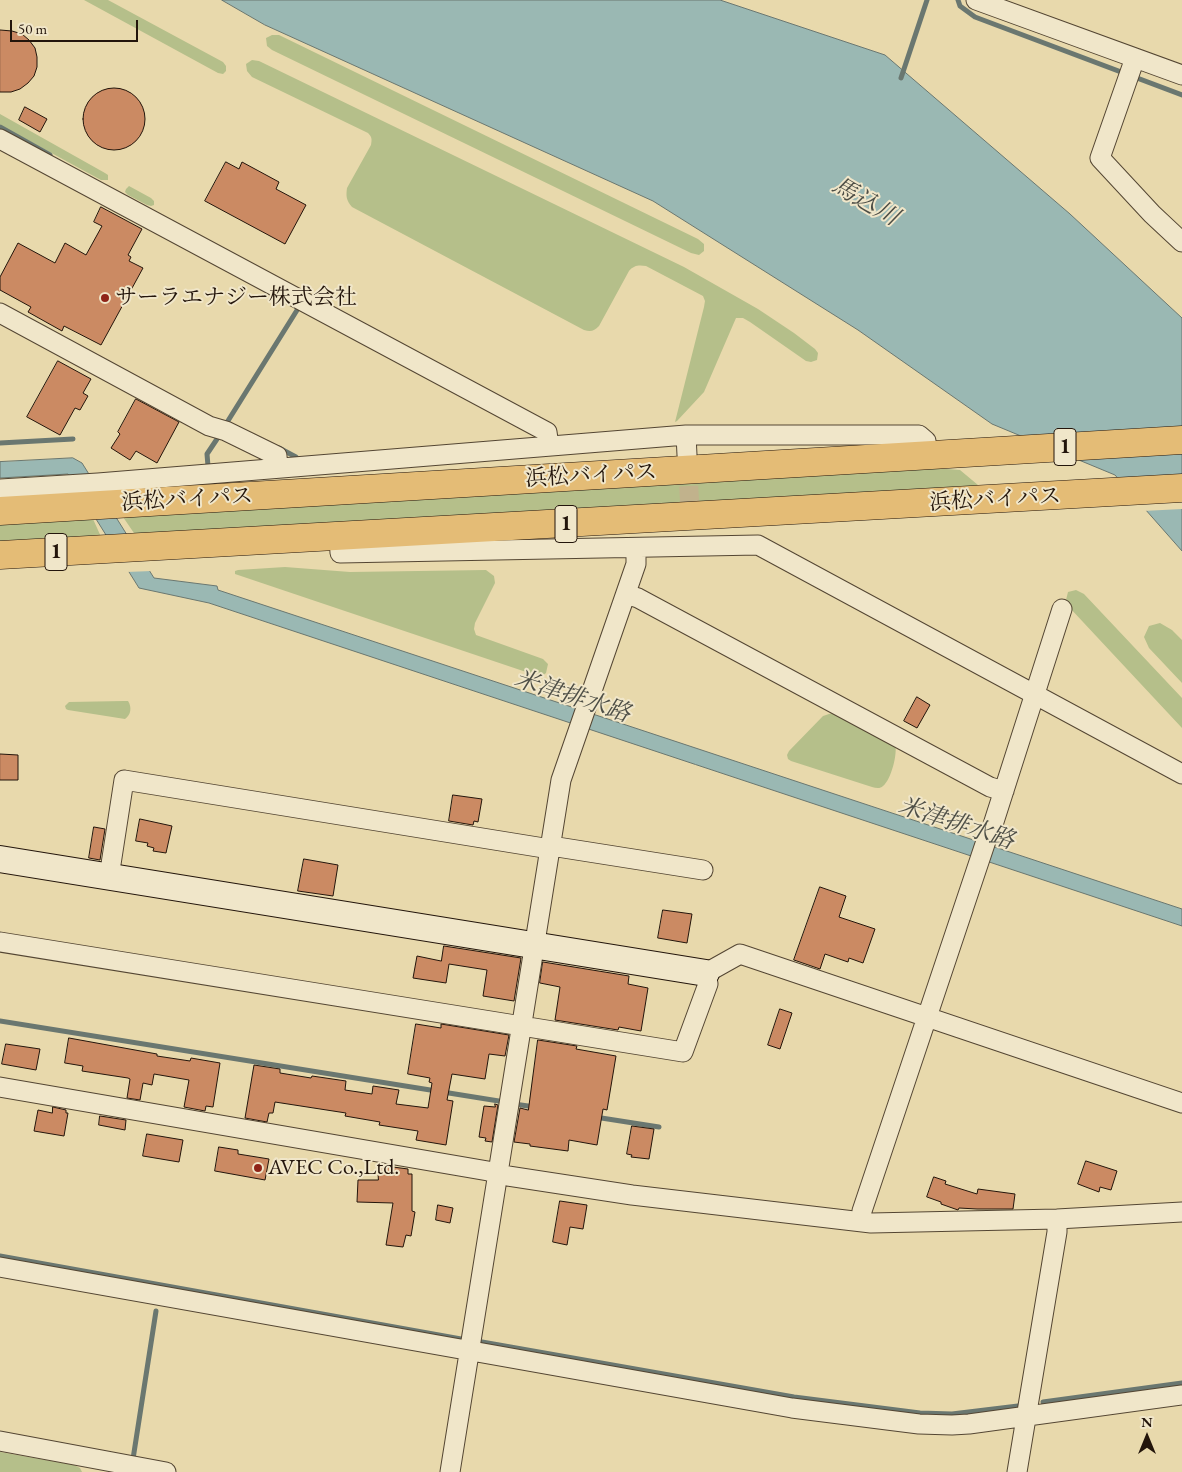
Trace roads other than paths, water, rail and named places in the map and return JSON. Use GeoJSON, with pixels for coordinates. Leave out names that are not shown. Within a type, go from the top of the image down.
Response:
{"type":"FeatureCollection","features":[{"type":"Feature","properties":{"kind":"highway","name":"浜松バイパス"},"geometry":{"type":"LineString","coordinates":[[0,511],[91,495],[938,455],[1182,440]]}},
{"type":"Feature","properties":{"kind":"highway","name":"浜松バイパス"},"geometry":{"type":"LineString","coordinates":[[0,555],[1182,488]]}},
{"type":"Feature","properties":{"kind":"street"},"geometry":{"type":"LineString","coordinates":[[976,0],[1135,58],[1181,69]]}},
{"type":"Feature","properties":{"kind":"street"},"geometry":{"type":"LineString","coordinates":[[1135,58],[1100,158],[1152,214],[1182,242]]}},
{"type":"Feature","properties":{"kind":"street"},"geometry":{"type":"LineString","coordinates":[[0,139],[547,432],[549,446]]}},
{"type":"Feature","properties":{"kind":"street"},"geometry":{"type":"LineString","coordinates":[[0,313],[209,426],[226,431],[277,456],[278,468]]}},
{"type":"Feature","properties":{"kind":"street"},"geometry":{"type":"LineString","coordinates":[[686,435],[687,455]]}},
{"type":"Feature","properties":{"kind":"street"},"geometry":{"type":"LineString","coordinates":[[0,489],[91,495],[278,468],[686,435],[920,435],[938,455]]}},
{"type":"Feature","properties":{"kind":"street"},"geometry":{"type":"LineString","coordinates":[[339,536],[340,553],[636,548],[691,538],[758,545],[1182,774]]}},
{"type":"Feature","properties":{"kind":"street"},"geometry":{"type":"LineString","coordinates":[[450,1472],[561,780],[636,564],[636,548]]}},
{"type":"Feature","properties":{"kind":"street"},"geometry":{"type":"LineString","coordinates":[[626,594],[638,598],[990,787],[1004,791]]}},
{"type":"Feature","properties":{"kind":"street"},"geometry":{"type":"LineString","coordinates":[[861,1222],[862,1211],[978,864],[990,834],[1062,610]]}},
{"type":"Feature","properties":{"kind":"street"},"geometry":{"type":"LineString","coordinates":[[108,877],[124,780],[703,870]]}},
{"type":"Feature","properties":{"kind":"street"},"geometry":{"type":"LineString","coordinates":[[0,859],[706,973],[740,954],[1182,1103]]}},
{"type":"Feature","properties":{"kind":"street"},"geometry":{"type":"LineString","coordinates":[[0,942],[684,1052],[708,984],[706,973]]}},
{"type":"Feature","properties":{"kind":"street"},"geometry":{"type":"LineString","coordinates":[[0,1087],[632,1195],[861,1222],[1057,1218],[1182,1212]]}},
{"type":"Feature","properties":{"kind":"street"},"geometry":{"type":"LineString","coordinates":[[1017,1472],[1057,1232],[1057,1218]]}},
{"type":"Feature","properties":{"kind":"street"},"geometry":{"type":"LineString","coordinates":[[0,1267],[792,1408],[918,1424],[952,1426],[1182,1395]]}},
{"type":"Feature","properties":{"kind":"street"},"geometry":{"type":"LineString","coordinates":[[0,1441],[95,1466],[166,1472]]}},
{"type":"Feature","properties":{"kind":"water","name":"馬込川"},"geometry":{"type":"Polygon","coordinates":[[[222,0],[720,0],[885,55],[1070,214],[1182,318],[1182,551],[1115,475],[992,424],[858,330],[653,201],[265,25],[222,0]]]}},
{"type":"Feature","properties":{"kind":"water"},"geometry":{"type":"Polygon","coordinates":[[[73,458],[82,463],[154,578],[217,586],[218,590],[1182,909],[1182,926],[209,603],[139,588],[68,474],[0,478],[0,462],[73,458]]]}},
{"type":"Feature","properties":{"kind":"waterway"},"geometry":{"type":"LineString","coordinates":[[901,78],[927,0]]}},
{"type":"Feature","properties":{"kind":"waterway"},"geometry":{"type":"LineString","coordinates":[[958,0],[960,6],[975,17],[1182,95]]}},
{"type":"Feature","properties":{"kind":"waterway"},"geometry":{"type":"LineString","coordinates":[[0,127],[50,155]]}},
{"type":"Feature","properties":{"kind":"waterway"},"geometry":{"type":"LineString","coordinates":[[226,424],[299,307]]}},
{"type":"Feature","properties":{"kind":"waterway"},"geometry":{"type":"LineString","coordinates":[[0,443],[73,439]]}},
{"type":"Feature","properties":{"kind":"waterway"},"geometry":{"type":"LineString","coordinates":[[208,466],[207,454],[217,439]]}},
{"type":"Feature","properties":{"kind":"waterway"},"geometry":{"type":"LineString","coordinates":[[279,448],[296,457]]}},
{"type":"Feature","properties":{"kind":"waterway"},"geometry":{"type":"LineString","coordinates":[[0,1021],[505,1102]]}},
{"type":"Feature","properties":{"kind":"waterway"},"geometry":{"type":"LineString","coordinates":[[514,1104],[535,1107]]}},
{"type":"Feature","properties":{"kind":"waterway"},"geometry":{"type":"LineString","coordinates":[[595,1117],[659,1127]]}},
{"type":"Feature","properties":{"kind":"waterway"},"geometry":{"type":"LineString","coordinates":[[0,1256],[461,1339]]}},
{"type":"Feature","properties":{"kind":"waterway"},"geometry":{"type":"LineString","coordinates":[[133,1459],[156,1311]]}},
{"type":"Feature","properties":{"kind":"waterway"},"geometry":{"type":"LineString","coordinates":[[482,1342],[794,1397],[920,1413],[952,1414],[1018,1406]]}},
{"type":"Feature","properties":{"kind":"waterway"},"geometry":{"type":"LineString","coordinates":[[1043,1402],[1182,1383]]}},
{"type":"Feature","properties":{"kind":"tunnel"},"geometry":{"type":"LineString","coordinates":[[687,458],[691,526]]}},
{"type":"Feature","properties":{"kind":"place","name":"サーラエナジー株式会社"},"geometry":{"type":"Point","coordinates":[105,298]}},
{"type":"Feature","properties":{"kind":"place","name":"AVEC Co.,Ltd."},"geometry":{"type":"Point","coordinates":[258,1168]}},
{"type":"Feature","properties":{"kind":"water label","name":"米津排水路"},"geometry":{"type":"Point","coordinates":[572,697]}},
{"type":"Feature","properties":{"kind":"water label","name":"米津排水路"},"geometry":{"type":"Point","coordinates":[956,824]}}]}
